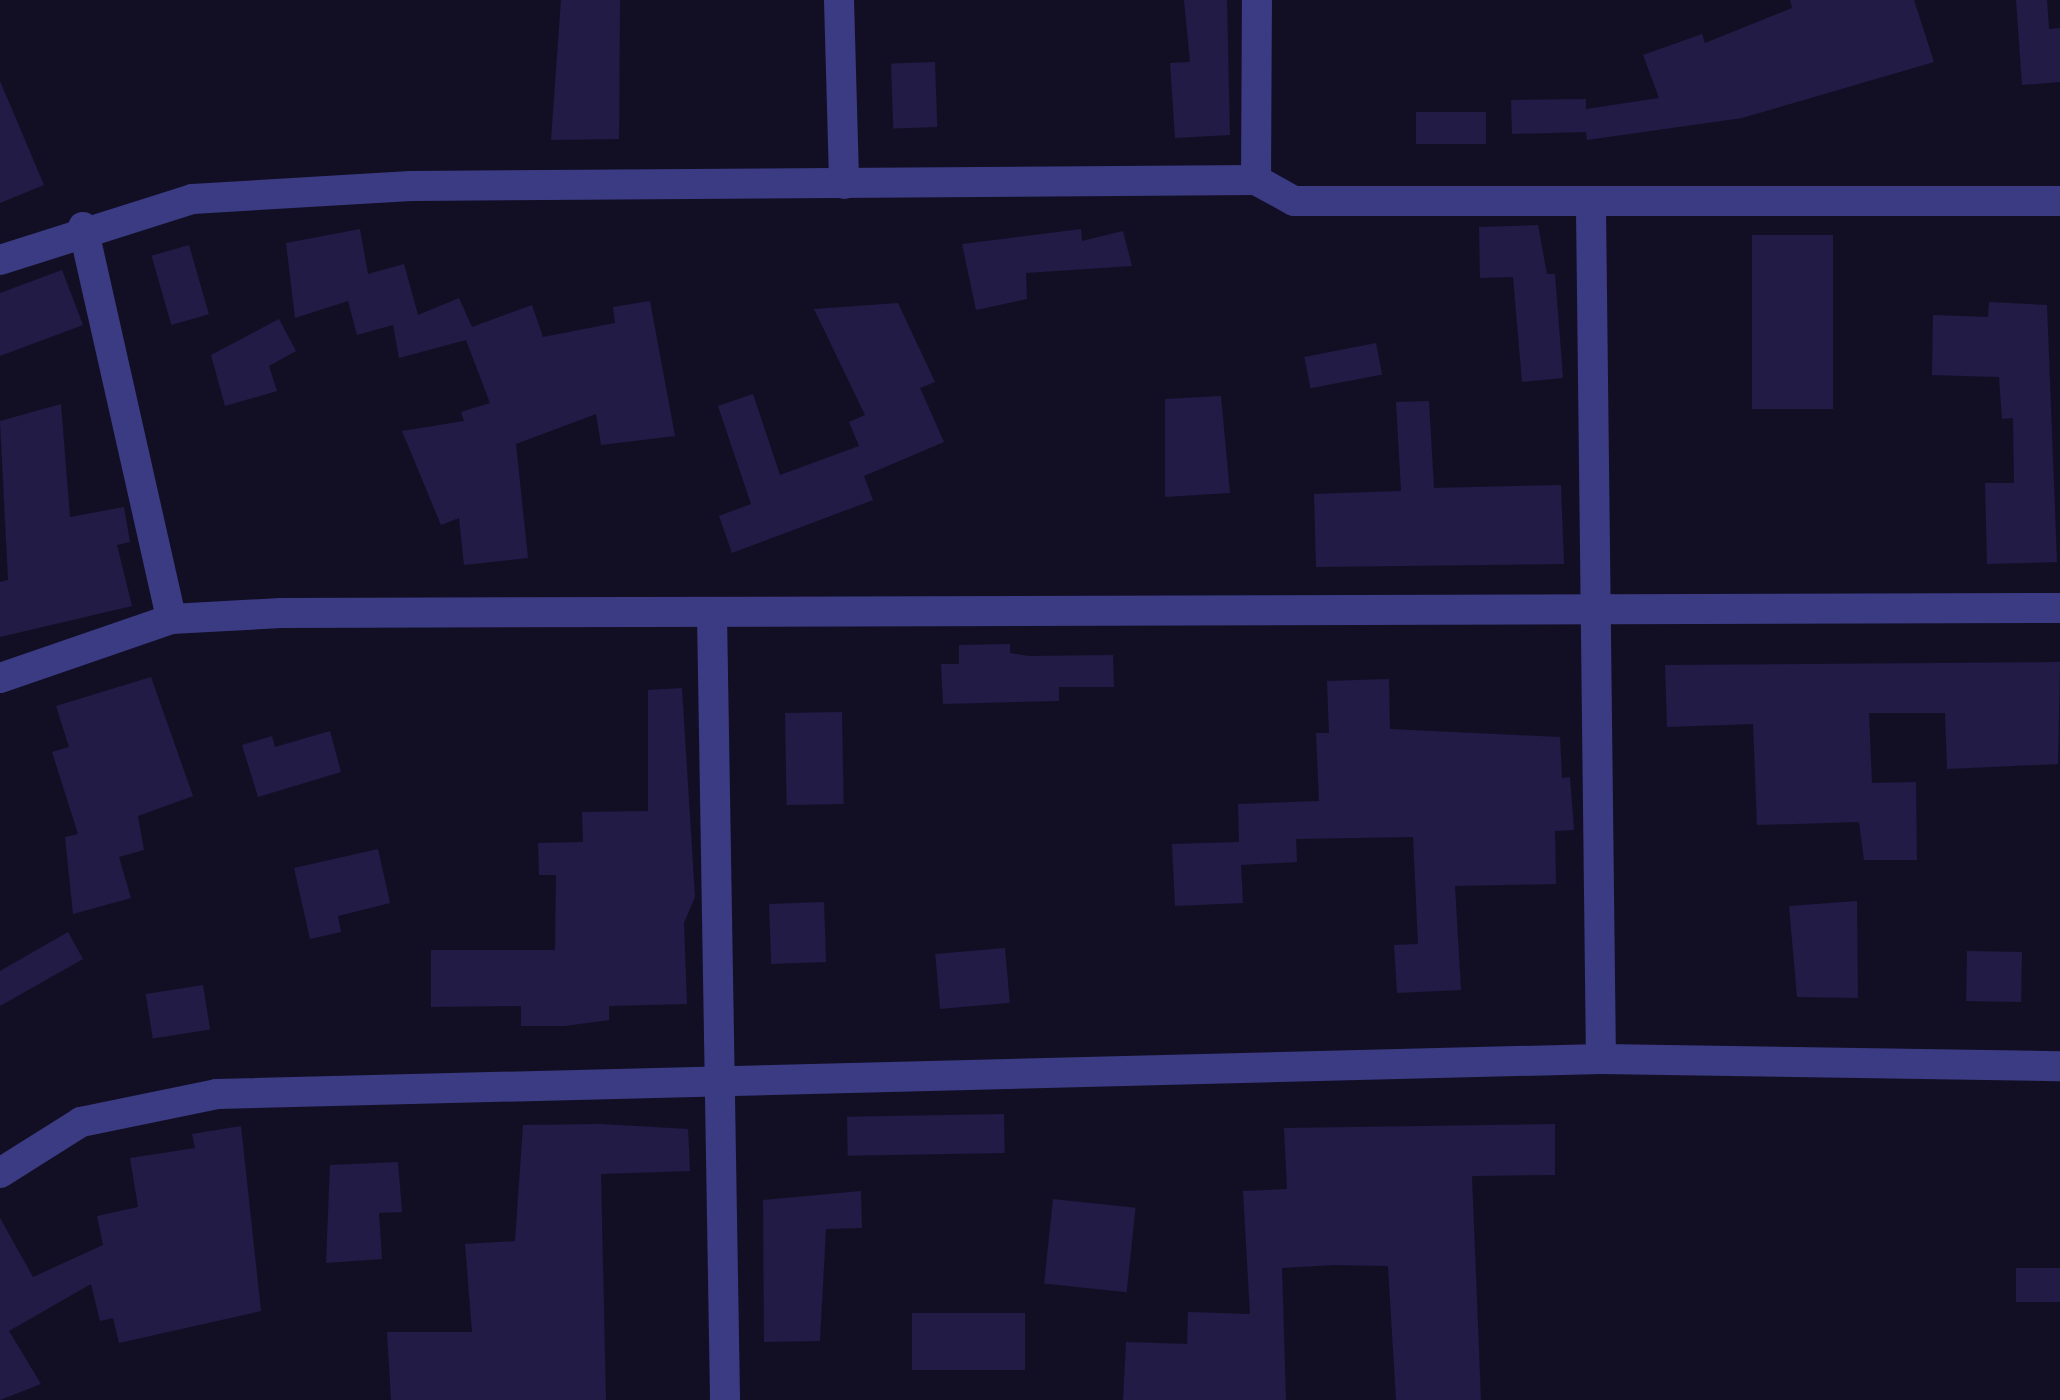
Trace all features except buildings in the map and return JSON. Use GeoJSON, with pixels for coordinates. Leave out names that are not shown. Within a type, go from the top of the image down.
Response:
{"type":"FeatureCollection","features":[{"type":"Feature","properties":{"kind":"street"},"geometry":{"type":"LineString","coordinates":[[838,0],[844,184]]}},
{"type":"Feature","properties":{"kind":"street"},"geometry":{"type":"LineString","coordinates":[[1256,180],[1257,0]]}},
{"type":"Feature","properties":{"kind":"street"},"geometry":{"type":"LineString","coordinates":[[0,260],[83,227],[193,200],[411,186],[1256,180],[1294,201],[1592,208],[2060,201]]}},
{"type":"Feature","properties":{"kind":"street"},"geometry":{"type":"LineString","coordinates":[[1592,208],[1601,1059]]}},
{"type":"Feature","properties":{"kind":"street"},"geometry":{"type":"LineString","coordinates":[[83,227],[171,619]]}},
{"type":"Feature","properties":{"kind":"street"},"geometry":{"type":"LineString","coordinates":[[0,678],[171,619],[2060,608]]}},
{"type":"Feature","properties":{"kind":"street"},"geometry":{"type":"LineString","coordinates":[[712,614],[725,1400]]}},
{"type":"Feature","properties":{"kind":"street"},"geometry":{"type":"LineString","coordinates":[[0,1173],[81,1122],[217,1094],[1601,1059],[2060,1066]]}}]}
